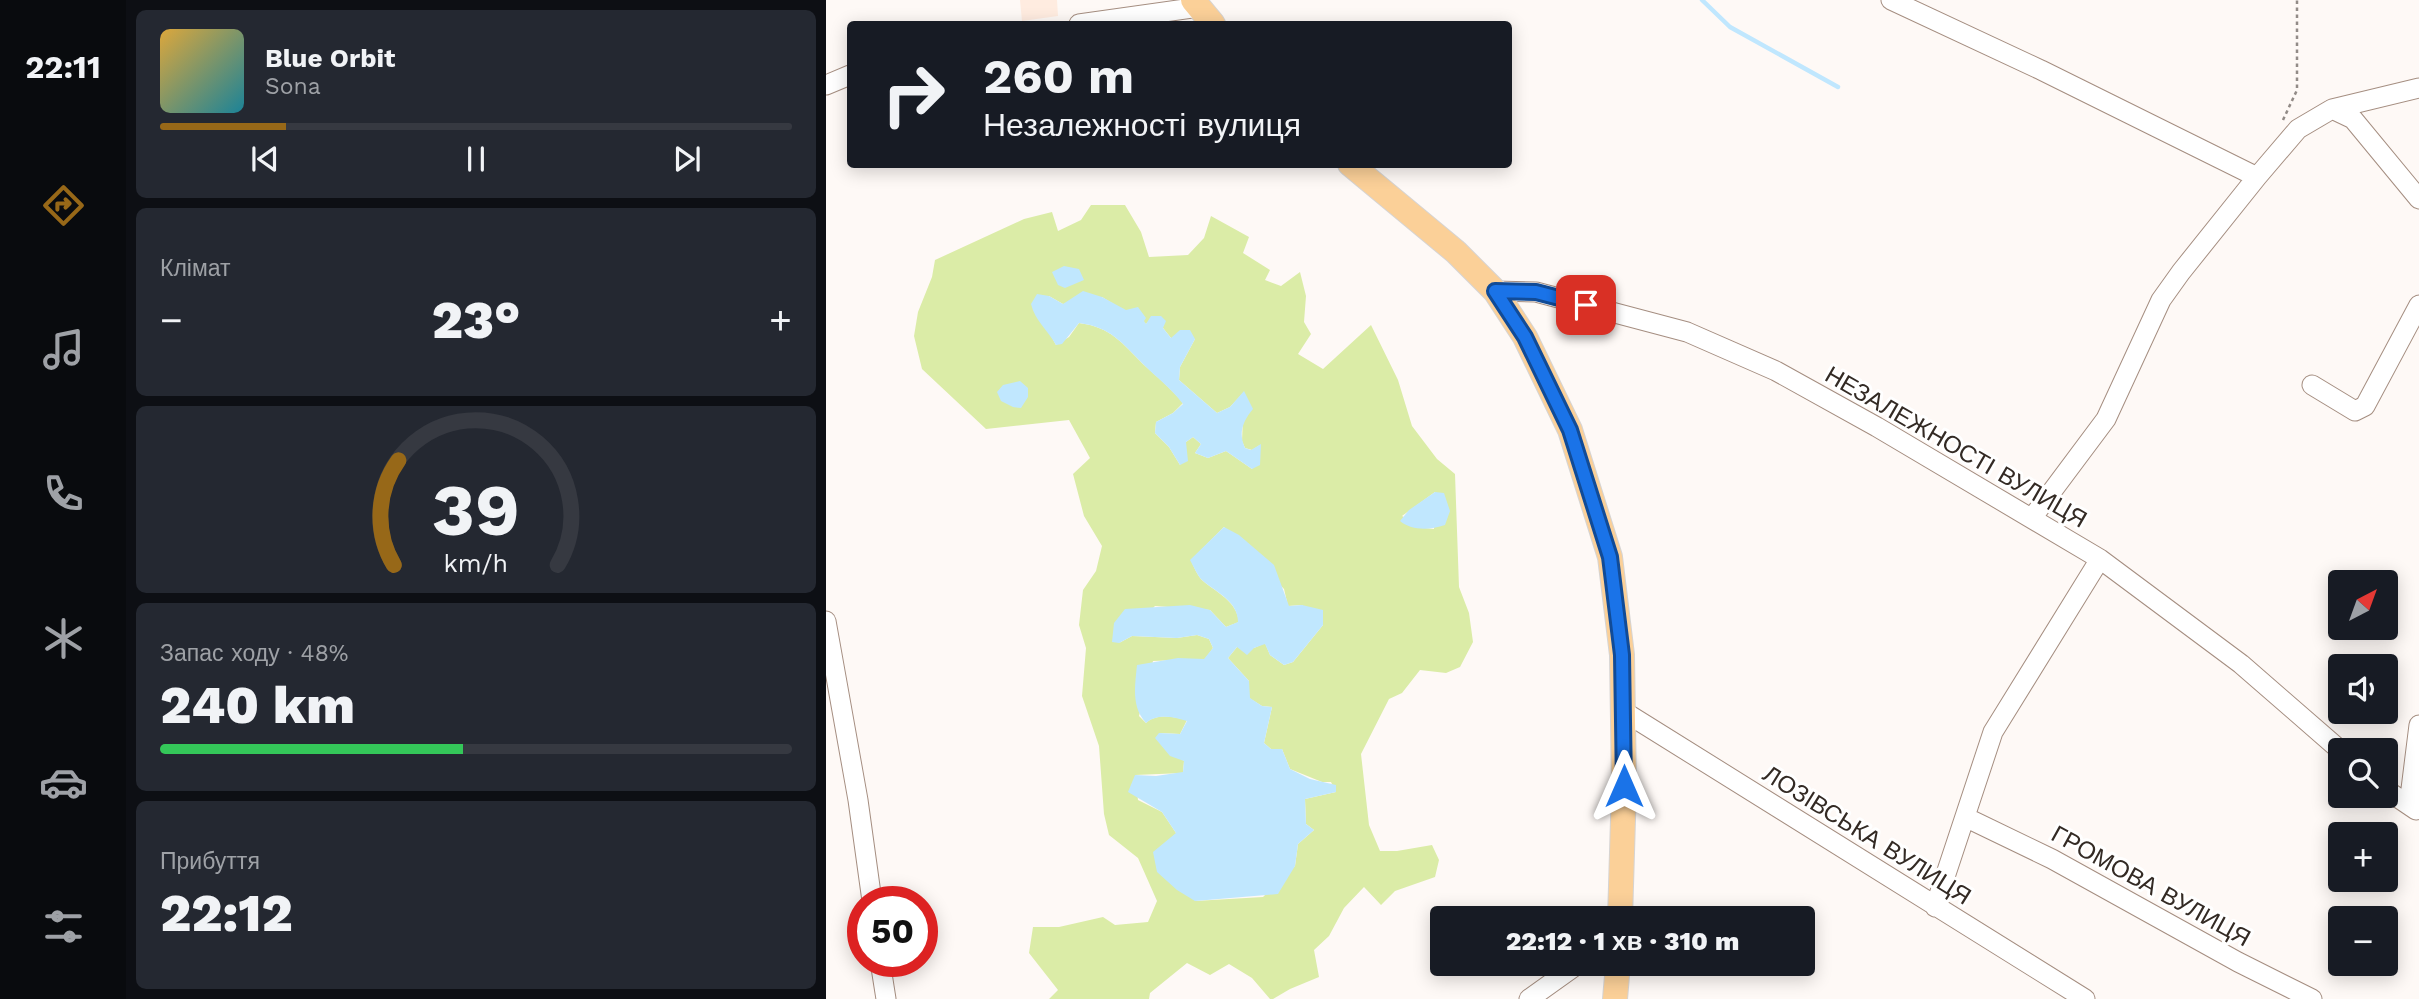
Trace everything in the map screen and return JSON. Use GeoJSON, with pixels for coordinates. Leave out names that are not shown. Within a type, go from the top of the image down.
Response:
{"type":"FeatureCollection","features":[{"type":"Feature","properties":{"kind":"main road"},"geometry":{"type":"LineString","coordinates":[[1355,168],[1456,252],[1495,291],[1525,337],[1570,430],[1610,557],[1622,655],[1620,906]]}},
{"type":"Feature","properties":{"kind":"main road"},"geometry":{"type":"LineString","coordinates":[[1615,999],[1617,976]]}},
{"type":"Feature","properties":{"kind":"street"},"geometry":{"type":"LineString","coordinates":[[1891,0],[2257,177]]}},
{"type":"Feature","properties":{"kind":"street"},"geometry":{"type":"LineString","coordinates":[[1107,21],[1202,11]]}},
{"type":"Feature","properties":{"kind":"street"},"geometry":{"type":"LineString","coordinates":[[826,85],[847,76]]}},
{"type":"Feature","properties":{"kind":"street"},"geometry":{"type":"LineString","coordinates":[[2032,518],[2106,419],[2161,300],[2257,177],[2298,130],[2332,109],[2419,88]]}},
{"type":"Feature","properties":{"kind":"street"},"geometry":{"type":"LineString","coordinates":[[2332,109],[2353,119],[2419,199]]}},
{"type":"Feature","properties":{"kind":"street","name":"НЕЗАЛЕЖНОСТІ ВУЛИЦЯ"},"geometry":{"type":"LineString","coordinates":[[1495,291],[1536,292],[1687,332],[1776,371],[2100,559],[2241,664],[2328,740]]}},
{"type":"Feature","properties":{"kind":"street"},"geometry":{"type":"LineString","coordinates":[[2312,385],[2355,411],[2365,406],[2419,306]]}},
{"type":"Feature","properties":{"kind":"street"},"geometry":{"type":"LineString","coordinates":[[1935,907],[1993,732],[2100,559]]}},
{"type":"Feature","properties":{"kind":"street"},"geometry":{"type":"LineString","coordinates":[[826,621],[832,696],[858,800],[870,886]]}},
{"type":"Feature","properties":{"kind":"street","name":"ЛОЗІВСЬКА ВУЛИЦЯ"},"geometry":{"type":"LineString","coordinates":[[1623,711],[2085,999]]}},
{"type":"Feature","properties":{"kind":"street"},"geometry":{"type":"LineString","coordinates":[[2414,809],[2419,725]]}},
{"type":"Feature","properties":{"kind":"street"},"geometry":{"type":"LineString","coordinates":[[2398,798],[2414,809]]}},
{"type":"Feature","properties":{"kind":"street","name":"ГРОМОВА ВУЛИЦЯ"},"geometry":{"type":"LineString","coordinates":[[1965,817],[2052,859],[2238,962],[2312,999]]}},
{"type":"Feature","properties":{"kind":"street"},"geometry":{"type":"LineString","coordinates":[[1529,999],[1561,976]]}},
{"type":"Feature","properties":{"kind":"street"},"geometry":{"type":"LineString","coordinates":[[883,977],[886,999]]}},
{"type":"Feature","properties":{"kind":"path"},"geometry":{"type":"LineString","coordinates":[[2279,127],[2297,90],[2297,0]]}},
{"type":"Feature","properties":{"kind":"shaded area"},"geometry":{"type":"Polygon","coordinates":[[[1020,0],[1057,0],[1058,16],[1022,21],[1020,0]]]}},
{"type":"Feature","properties":{"kind":"green space"},"geometry":{"type":"Polygon","coordinates":[[[1091,205],[1125,205],[1141,232],[1149,257],[1188,255],[1204,238],[1211,216],[1249,237],[1243,253],[1270,270],[1265,280],[1281,286],[1300,272],[1306,296],[1304,322],[1311,334],[1298,354],[1323,369],[1371,325],[1398,380],[1412,426],[1437,459],[1455,474],[1459,587],[1469,613],[1473,642],[1460,667],[1446,673],[1420,670],[1402,693],[1389,699],[1361,754],[1369,825],[1380,851],[1432,845],[1439,860],[1435,877],[1395,891],[1381,905],[1364,887],[1344,908],[1329,936],[1314,950],[1319,977],[1273,999],[1270,999],[1252,978],[1229,964],[1210,975],[1187,963],[1150,993],[1149,999],[1049,999],[1058,990],[1029,953],[1033,927],[1059,927],[1103,917],[1115,925],[1148,922],[1157,901],[1138,858],[1109,835],[1104,814],[1099,746],[1082,696],[1086,648],[1079,625],[1083,590],[1096,571],[1102,546],[1084,516],[1073,474],[1090,458],[1069,420],[986,429],[922,369],[914,336],[918,312],[932,277],[935,260],[1024,219],[1052,212],[1058,231],[1081,220],[1091,205]],[[1049,296],[1049,332],[1056,345],[1069,337],[1079,323],[1100,328],[1122,343],[1183,403],[1173,413],[1156,422],[1155,433],[1169,447],[1180,465],[1186,442],[1193,437],[1201,444],[1195,453],[1208,458],[1226,451],[1252,469],[1260,445],[1252,450],[1245,448],[1242,441],[1244,392],[1230,407],[1217,413],[1179,380],[1180,367],[1195,339],[1171,338],[1163,328],[1149,321],[1146,324],[1102,297],[1063,304],[1049,296]],[[1435,492],[1402,516],[1425,528],[1434,529],[1435,492]],[[1224,527],[1191,560],[1202,580],[1234,608],[1239,622],[1226,627],[1210,610],[1155,606],[1119,643],[1132,636],[1177,638],[1197,635],[1209,639],[1213,648],[1205,659],[1153,661],[1139,716],[1146,723],[1160,717],[1187,720],[1180,734],[1159,733],[1184,761],[1183,773],[1135,775],[1138,800],[1162,812],[1176,833],[1195,901],[1263,897],[1295,866],[1298,844],[1314,830],[1306,824],[1305,799],[1336,792],[1331,782],[1322,782],[1290,769],[1282,749],[1271,749],[1264,743],[1272,707],[1262,706],[1249,698],[1249,681],[1228,658],[1237,647],[1254,648],[1265,643],[1270,655],[1284,665],[1293,662],[1323,625],[1302,605],[1288,606],[1284,589],[1224,527]]]}},
{"type":"Feature","properties":{"kind":"water"},"geometry":{"type":"Polygon","coordinates":[[[1064,266],[1079,269],[1084,280],[1065,288],[1058,285],[1052,272],[1064,266]]]}},
{"type":"Feature","properties":{"kind":"water"},"geometry":{"type":"Polygon","coordinates":[[[1083,291],[1102,297],[1126,310],[1138,307],[1146,318],[1146,324],[1151,316],[1161,316],[1166,321],[1163,328],[1171,338],[1180,330],[1190,330],[1195,339],[1180,367],[1179,380],[1217,413],[1230,407],[1244,391],[1253,409],[1243,427],[1243,443],[1245,448],[1251,450],[1261,444],[1260,465],[1252,469],[1226,451],[1208,458],[1195,453],[1201,444],[1193,437],[1186,442],[1188,461],[1180,465],[1169,447],[1155,433],[1156,422],[1183,404],[1169,388],[1122,343],[1100,328],[1079,323],[1062,344],[1056,345],[1035,315],[1031,304],[1037,294],[1049,296],[1063,304],[1083,291]]]}},
{"type":"Feature","properties":{"kind":"water"},"geometry":{"type":"Polygon","coordinates":[[[1020,381],[1028,388],[1028,397],[1021,408],[1001,401],[997,392],[1003,385],[1020,381]]]}},
{"type":"Feature","properties":{"kind":"water"},"geometry":{"type":"Polygon","coordinates":[[[1435,492],[1444,493],[1450,511],[1445,525],[1421,529],[1400,521],[1409,510],[1435,492]]]}},
{"type":"Feature","properties":{"kind":"water"},"geometry":{"type":"Polygon","coordinates":[[[1224,527],[1239,535],[1274,565],[1289,606],[1302,605],[1323,610],[1323,625],[1293,662],[1284,665],[1270,655],[1265,644],[1254,648],[1247,655],[1237,647],[1228,658],[1249,681],[1250,698],[1262,706],[1272,707],[1264,743],[1271,749],[1282,749],[1290,769],[1310,779],[1336,785],[1336,792],[1305,799],[1306,824],[1314,830],[1298,844],[1295,866],[1278,894],[1195,901],[1177,890],[1157,872],[1153,852],[1176,833],[1162,812],[1128,792],[1135,775],[1156,776],[1183,772],[1184,761],[1170,756],[1155,738],[1159,733],[1180,734],[1187,721],[1160,717],[1146,723],[1136,703],[1135,680],[1137,665],[1178,658],[1204,659],[1213,648],[1209,639],[1197,635],[1177,638],[1132,636],[1119,643],[1112,642],[1114,623],[1125,609],[1190,605],[1210,610],[1226,627],[1238,622],[1231,603],[1202,580],[1190,560],[1224,527]]]}},
{"type":"Feature","properties":{"kind":"waterway"},"geometry":{"type":"LineString","coordinates":[[1702,0],[1730,27],[1838,87]]}},
{"type":"Feature","properties":{"kind":"route"},"geometry":{"type":"LineString","coordinates":[[1586,305],[1536,292],[1495,291],[1525,337],[1570,430],[1610,557],[1622,655],[1624,786]]}}]}
